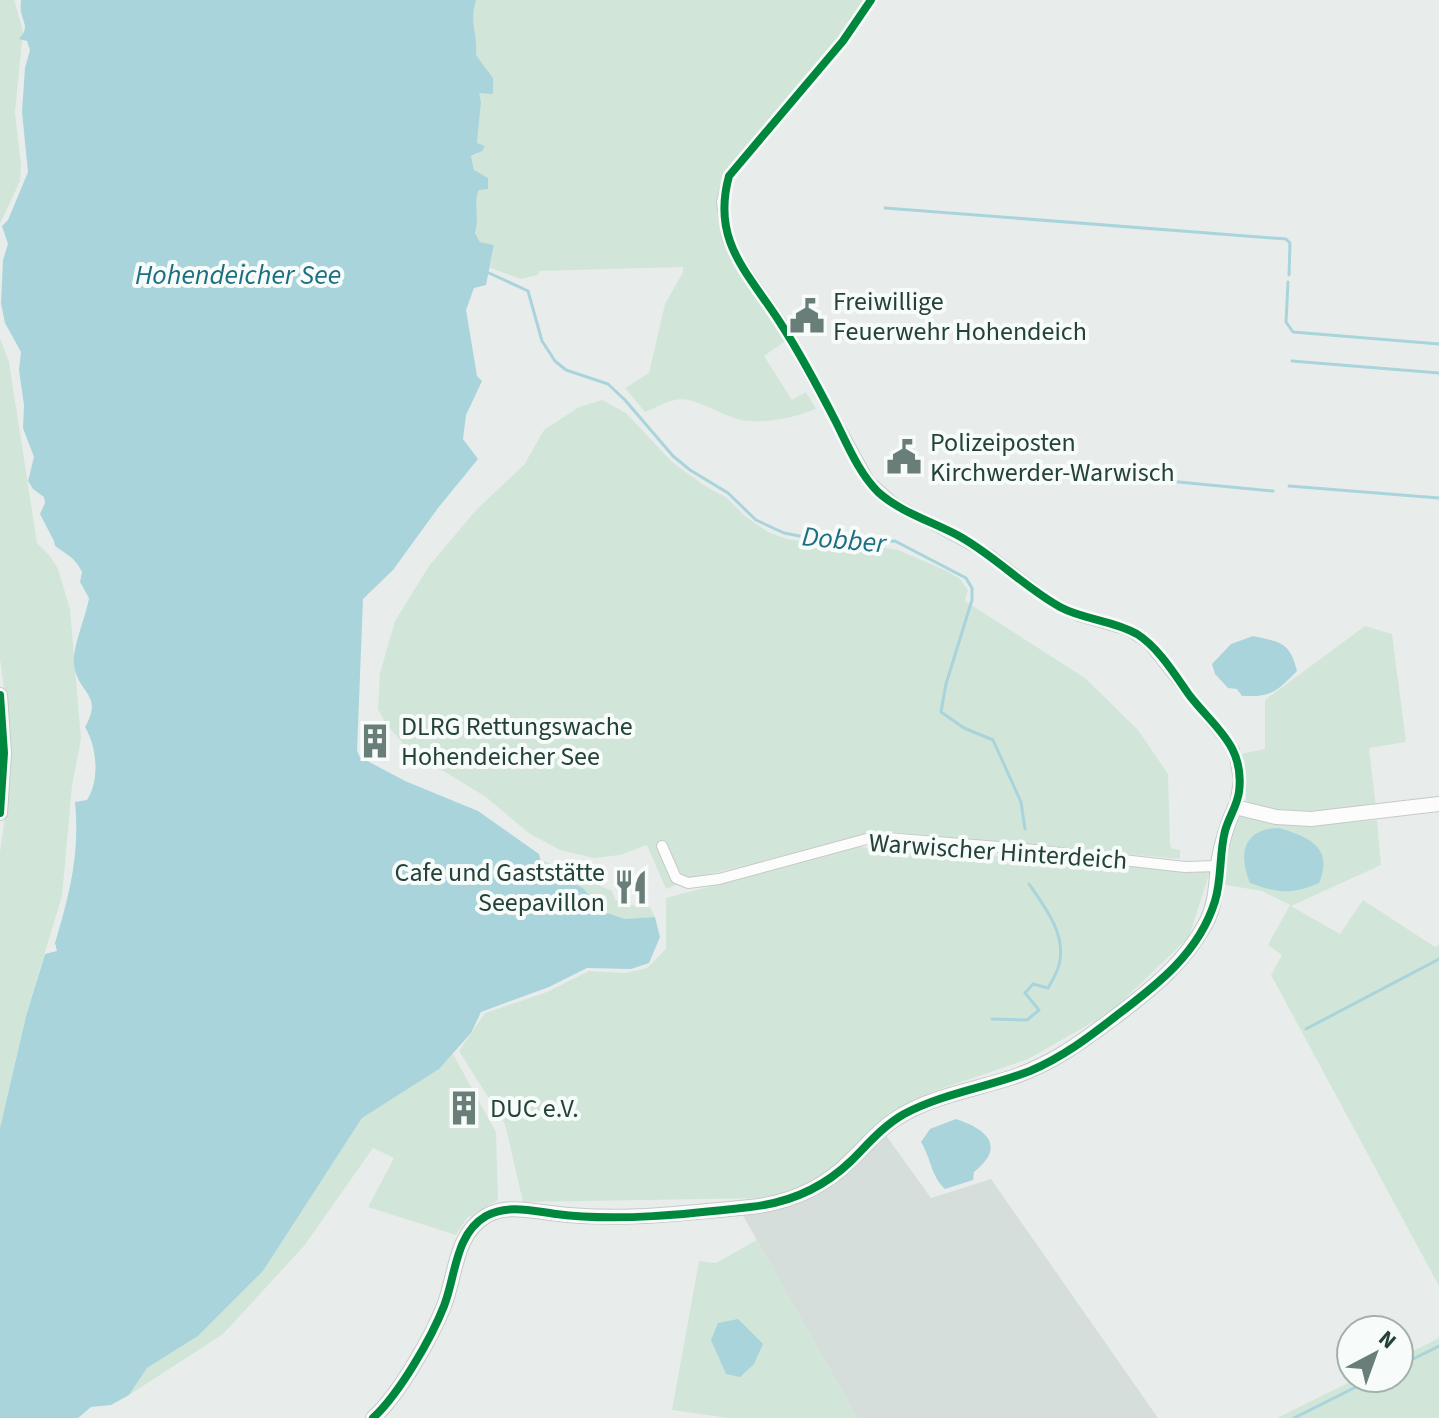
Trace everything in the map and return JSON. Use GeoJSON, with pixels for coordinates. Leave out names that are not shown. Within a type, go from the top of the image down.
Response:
{"type":"FeatureCollection","features":[{"type":"Feature","properties":{"kind":"street"},"geometry":{"type":"LineString","coordinates":[[373,1418],[399,1389],[443,1307],[462,1243],[471,1227],[488,1215],[506,1208],[592,1219],[754,1207],[802,1194],[820,1186],[837,1173],[898,1117],[936,1100],[1011,1078],[1055,1060],[1085,1041],[1175,968],[1205,924],[1217,895],[1218,866],[1227,824],[1235,807],[1239,780],[1234,750],[1148,643],[1128,630],[1079,616],[1055,604],[990,555],[895,504],[875,488],[863,474],[784,327],[736,257],[727,237],[722,202],[729,176],[843,41],[871,0]]}},
{"type":"Feature","properties":{"kind":"street"},"geometry":{"type":"LineString","coordinates":[[0,695],[4,753],[0,813]]}},
{"type":"Feature","properties":{"kind":"street"},"geometry":{"type":"LineString","coordinates":[[1235,807],[1276,817],[1311,819],[1439,804]]}},
{"type":"Feature","properties":{"kind":"street","name":"Warwischer Hinterdeich"},"geometry":{"type":"LineString","coordinates":[[662,846],[676,878],[688,883],[751,872],[874,837],[1025,849],[1185,867],[1218,866]]}},
{"type":"Feature","properties":{"kind":"shaded area"},"geometry":{"type":"Polygon","coordinates":[[[885,1134],[931,1198],[991,1179],[1158,1418],[857,1418],[740,1210],[774,1211],[816,1192],[885,1134]]]}},
{"type":"Feature","properties":{"kind":"green space"},"geometry":{"type":"Polygon","coordinates":[[[0,0],[14,0],[23,30],[15,113],[20,181],[0,224],[0,0]]]}},
{"type":"Feature","properties":{"kind":"green space"},"geometry":{"type":"Polygon","coordinates":[[[476,0],[866,0],[825,57],[729,168],[718,196],[717,212],[724,242],[787,340],[764,356],[792,400],[806,392],[816,409],[782,419],[747,421],[683,399],[645,412],[625,388],[649,373],[665,304],[683,267],[539,271],[538,275],[521,279],[490,268],[494,246],[480,242],[475,233],[479,190],[471,156],[484,146],[477,144],[481,102],[478,92],[493,93],[493,78],[476,55],[473,15],[476,0]]]}},
{"type":"Feature","properties":{"kind":"green space"},"geometry":{"type":"Polygon","coordinates":[[[0,338],[9,362],[37,543],[58,569],[70,609],[81,739],[72,786],[62,896],[26,1015],[0,1128],[0,852],[7,803],[5,696],[0,659],[0,338]]]}},
{"type":"Feature","properties":{"kind":"green space"},"geometry":{"type":"Polygon","coordinates":[[[602,400],[626,413],[672,462],[727,498],[768,532],[787,539],[829,545],[898,550],[947,571],[960,579],[968,590],[965,601],[1085,678],[1138,730],[1168,774],[1170,842],[1171,848],[1180,850],[1180,859],[881,831],[691,879],[666,889],[647,845],[620,855],[594,858],[560,850],[530,834],[486,797],[409,750],[386,724],[378,709],[380,673],[395,621],[429,566],[477,509],[524,465],[544,430],[579,407],[602,400]]]}},
{"type":"Feature","properties":{"kind":"green space"},"geometry":{"type":"Polygon","coordinates":[[[1365,626],[1392,634],[1406,742],[1369,748],[1376,808],[1291,813],[1259,807],[1246,801],[1245,762],[1241,754],[1265,749],[1265,700],[1365,626]]]}},
{"type":"Feature","properties":{"kind":"green space"},"geometry":{"type":"Polygon","coordinates":[[[1243,815],[1283,825],[1305,826],[1377,820],[1381,865],[1291,906],[1340,934],[1363,900],[1435,947],[1439,945],[1439,1286],[1271,975],[1282,955],[1268,945],[1290,905],[1262,891],[1220,884],[1231,824],[1243,815]]]}},
{"type":"Feature","properties":{"kind":"green space"},"geometry":{"type":"Polygon","coordinates":[[[860,847],[1210,871],[1189,937],[1111,1012],[1028,1059],[929,1093],[873,1128],[836,1166],[810,1183],[768,1198],[523,1202],[505,1124],[459,1051],[485,1013],[547,992],[589,971],[626,973],[647,968],[666,949],[666,898],[860,847]]]}},
{"type":"Feature","properties":{"kind":"green space"},"geometry":{"type":"Polygon","coordinates":[[[540,859],[612,891],[615,900],[650,907],[655,917],[625,920],[604,912],[583,888],[542,866],[540,859]]]}},
{"type":"Feature","properties":{"kind":"green space"},"geometry":{"type":"Polygon","coordinates":[[[453,1054],[496,1132],[498,1200],[467,1218],[456,1235],[368,1207],[394,1158],[373,1148],[304,1246],[223,1334],[129,1395],[147,1368],[198,1336],[263,1271],[362,1118],[438,1069],[453,1054]]]}},
{"type":"Feature","properties":{"kind":"green space"},"geometry":{"type":"Polygon","coordinates":[[[757,1240],[857,1418],[728,1418],[672,1410],[699,1261],[716,1263],[757,1240]]]}},
{"type":"Feature","properties":{"kind":"green space"},"geometry":{"type":"Polygon","coordinates":[[[1439,1338],[1439,1418],[1277,1418],[1335,1389],[1335,1394],[1415,1394],[1415,1350],[1439,1338]]]}},
{"type":"Feature","properties":{"kind":"water","name":"Hohendeicher See"},"geometry":{"type":"Polygon","coordinates":[[[21,0],[476,0],[473,15],[476,55],[493,78],[493,94],[479,93],[477,143],[485,146],[471,156],[474,170],[488,178],[488,189],[479,190],[477,195],[475,233],[480,242],[494,245],[486,285],[474,288],[466,310],[477,376],[482,381],[466,415],[463,439],[478,459],[393,570],[363,599],[357,751],[360,757],[405,781],[478,811],[539,854],[542,866],[583,888],[604,912],[625,919],[655,917],[660,937],[649,963],[631,969],[587,968],[549,987],[481,1012],[471,1033],[439,1069],[362,1118],[263,1271],[198,1336],[147,1368],[129,1395],[111,1405],[91,1407],[78,1418],[0,1418],[0,1128],[26,1016],[45,954],[57,951],[55,943],[75,856],[75,802],[87,800],[95,773],[94,754],[85,727],[91,701],[76,675],[74,665],[89,598],[80,582],[82,572],[70,557],[55,546],[40,514],[44,497],[28,481],[34,457],[23,428],[24,405],[19,370],[21,352],[5,323],[1,303],[3,260],[8,244],[2,226],[8,220],[28,172],[22,112],[25,68],[30,50],[27,41],[19,39],[25,29],[21,0]]]}},
{"type":"Feature","properties":{"kind":"water"},"geometry":{"type":"Polygon","coordinates":[[[1253,636],[1282,645],[1291,654],[1297,671],[1273,692],[1242,696],[1237,689],[1228,688],[1215,674],[1212,664],[1231,644],[1253,636]]]}},
{"type":"Feature","properties":{"kind":"water"},"geometry":{"type":"Polygon","coordinates":[[[1279,828],[1300,835],[1316,845],[1323,860],[1319,883],[1284,891],[1250,883],[1244,862],[1246,845],[1258,833],[1279,828]]]}},
{"type":"Feature","properties":{"kind":"water"},"geometry":{"type":"Polygon","coordinates":[[[956,1119],[984,1133],[991,1146],[984,1163],[974,1172],[973,1180],[945,1189],[921,1142],[930,1129],[956,1119]]]}},
{"type":"Feature","properties":{"kind":"water"},"geometry":{"type":"Polygon","coordinates":[[[738,1319],[763,1344],[754,1364],[740,1377],[726,1374],[711,1340],[718,1323],[738,1319]]]}},
{"type":"Feature","properties":{"kind":"waterway"},"geometry":{"type":"LineString","coordinates":[[885,208],[1286,239],[1290,243],[1289,275]]}},
{"type":"Feature","properties":{"kind":"waterway","name":"Dobber"},"geometry":{"type":"LineString","coordinates":[[489,273],[528,291],[542,341],[555,361],[566,370],[608,384],[673,456],[728,493],[756,520],[784,533],[840,544],[895,541],[966,578],[972,588],[972,600],[946,684],[941,712],[964,728],[993,740],[1021,802],[1025,829]]}},
{"type":"Feature","properties":{"kind":"waterway"},"geometry":{"type":"LineString","coordinates":[[1288,282],[1286,322],[1293,332],[1439,344]]}},
{"type":"Feature","properties":{"kind":"waterway"},"geometry":{"type":"LineString","coordinates":[[1292,361],[1439,373]]}},
{"type":"Feature","properties":{"kind":"waterway"},"geometry":{"type":"LineString","coordinates":[[1075,472],[1273,491]]}},
{"type":"Feature","properties":{"kind":"waterway"},"geometry":{"type":"LineString","coordinates":[[1289,486],[1439,498]]}},
{"type":"Feature","properties":{"kind":"waterway","name":"Dobber"},"geometry":{"type":"LineString","coordinates":[[992,1019],[1027,1020],[1039,1010],[1025,993],[1033,984],[1048,988],[1059,965],[1061,954],[1057,932],[1029,884]]}},
{"type":"Feature","properties":{"kind":"waterway"},"geometry":{"type":"LineString","coordinates":[[1306,1029],[1439,959]]}},
{"type":"Feature","properties":{"kind":"waterway"},"geometry":{"type":"LineString","coordinates":[[1415,1358],[1439,1346]]}},
{"type":"Feature","properties":{"kind":"waterway"},"geometry":{"type":"LineString","coordinates":[[1294,1418],[1342,1394]]}},
{"type":"Feature","properties":{"kind":"cycle path"},"geometry":{"type":"LineString","coordinates":[[373,1418],[393,1395],[423,1350],[444,1306],[462,1244],[468,1233],[486,1216],[512,1209],[603,1217],[678,1214],[764,1205],[805,1193],[840,1171],[882,1130],[904,1114],[1030,1071],[1086,1039],[1175,966],[1199,937],[1215,901],[1225,831],[1239,792],[1237,762],[1226,739],[1159,654],[1137,634],[1060,607],[972,544],[906,511],[871,485],[803,360],[745,272],[729,238],[725,220],[729,176],[843,41],[871,0]]}},
{"type":"Feature","properties":{"kind":"cycle path"},"geometry":{"type":"LineString","coordinates":[[0,695],[4,753],[0,813]]}},
{"type":"Feature","properties":{"kind":"place","name":"Freiwillige Feuerwehr Hohendeich"},"geometry":{"type":"Point","coordinates":[807,316]}},
{"type":"Feature","properties":{"kind":"place","name":"Polizeiposten Kirchwerder-Warwisch"},"geometry":{"type":"Point","coordinates":[904,457]}},
{"type":"Feature","properties":{"kind":"place","name":"DLRG Rettungswache Hohendeicher See"},"geometry":{"type":"Point","coordinates":[375,741]}},
{"type":"Feature","properties":{"kind":"place","name":"Cafe und Gaststätte Seepavillon"},"geometry":{"type":"Point","coordinates":[631,887]}},
{"type":"Feature","properties":{"kind":"place","name":"DUC e.V."},"geometry":{"type":"Point","coordinates":[464,1108]}}]}
